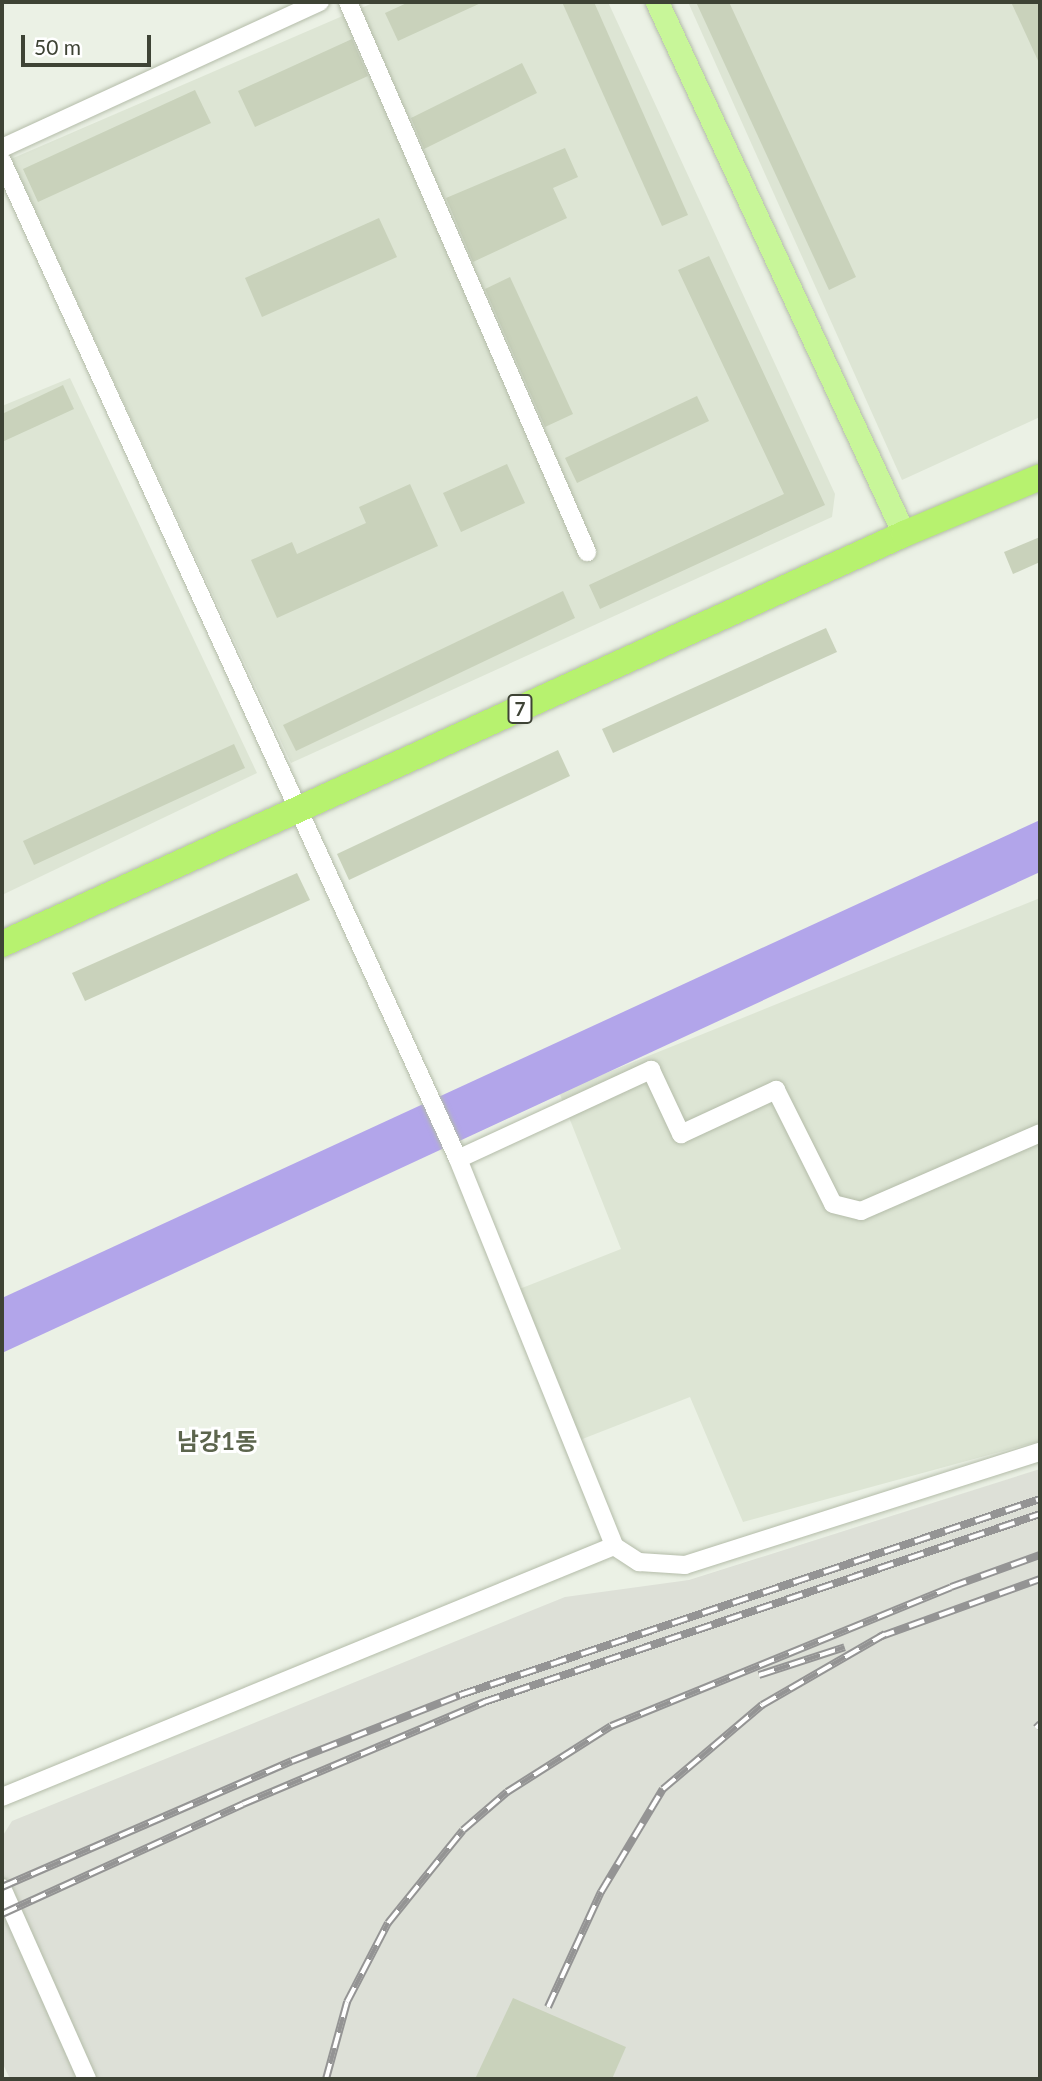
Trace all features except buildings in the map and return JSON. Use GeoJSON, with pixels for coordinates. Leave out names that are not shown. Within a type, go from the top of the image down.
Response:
{"type":"FeatureCollection","features":[{"type":"Feature","properties":{"kind":"highway","name":"7"},"geometry":{"type":"LineString","coordinates":[[2,944],[904,534],[1040,477]]}},
{"type":"Feature","properties":{"kind":"main road"},"geometry":{"type":"LineString","coordinates":[[657,2],[904,534]]}},
{"type":"Feature","properties":{"kind":"street"},"geometry":{"type":"LineString","coordinates":[[2,148],[320,2]]}},
{"type":"Feature","properties":{"kind":"street"},"geometry":{"type":"LineString","coordinates":[[348,2],[587,552]]}},
{"type":"Feature","properties":{"kind":"street"},"geometry":{"type":"LineString","coordinates":[[2,162],[428,1091],[614,1546],[639,1562],[685,1565],[1040,1452]]}},
{"type":"Feature","properties":{"kind":"street"},"geometry":{"type":"LineString","coordinates":[[458,1159],[651,1070],[681,1134],[776,1090],[833,1204],[861,1211],[1040,1133]]}},
{"type":"Feature","properties":{"kind":"street"},"geometry":{"type":"LineString","coordinates":[[2,1797],[614,1546]]}},
{"type":"Feature","properties":{"kind":"street"},"geometry":{"type":"LineString","coordinates":[[2,1888],[87,2079]]}},
{"type":"Feature","properties":{"kind":"shaded area"},"geometry":{"type":"Polygon","coordinates":[[[375,2],[608,2],[835,494],[832,517],[291,763],[11,159],[375,2]]]}},
{"type":"Feature","properties":{"kind":"shaded area"},"geometry":{"type":"Polygon","coordinates":[[[688,2],[1040,2],[1040,417],[902,480],[688,2]]]}},
{"type":"Feature","properties":{"kind":"shaded area"},"geometry":{"type":"Polygon","coordinates":[[[70,378],[257,773],[2,895],[2,406],[70,378]]]}},
{"type":"Feature","properties":{"kind":"shaded area"},"geometry":{"type":"Polygon","coordinates":[[[1040,820],[1040,872],[2,1353],[2,1298],[1040,820]]]}},
{"type":"Feature","properties":{"kind":"shaded area"},"geometry":{"type":"Polygon","coordinates":[[[1040,898],[1040,1441],[743,1522],[690,1397],[567,1445],[507,1294],[621,1249],[559,1092],[1040,898]]]}},
{"type":"Feature","properties":{"kind":"shaded area"},"geometry":{"type":"Polygon","coordinates":[[[1040,1469],[1040,2079],[10,2079],[2,2062],[2,1837],[12,1821],[565,1597],[689,1580],[1040,1469]]]}},
{"type":"Feature","properties":{"kind":"railway"},"geometry":{"type":"LineString","coordinates":[[2,1887],[292,1761],[460,1695],[1040,1499]]}},
{"type":"Feature","properties":{"kind":"railway"},"geometry":{"type":"LineString","coordinates":[[2,1914],[243,1804],[484,1702],[1040,1514]]}},
{"type":"Feature","properties":{"kind":"railway"},"geometry":{"type":"LineString","coordinates":[[326,2079],[347,2002],[388,1923],[463,1830],[507,1792],[611,1726],[951,1587],[1040,1555]]}},
{"type":"Feature","properties":{"kind":"railway"},"geometry":{"type":"LineString","coordinates":[[879,1637],[1040,1579]]}},
{"type":"Feature","properties":{"kind":"railway"},"geometry":{"type":"LineString","coordinates":[[548,2007],[601,1892],[663,1789],[762,1705],[885,1634]]}},
{"type":"Feature","properties":{"kind":"railway"},"geometry":{"type":"LineString","coordinates":[[759,1675],[845,1647]]}},
{"type":"Feature","properties":{"kind":"railway"},"geometry":{"type":"LineString","coordinates":[[1036,1728],[1040,1724]]}},
{"type":"Feature","properties":{"kind":"district","name":"남강1동"},"geometry":{"type":"Point","coordinates":[217,1441]}}]}
